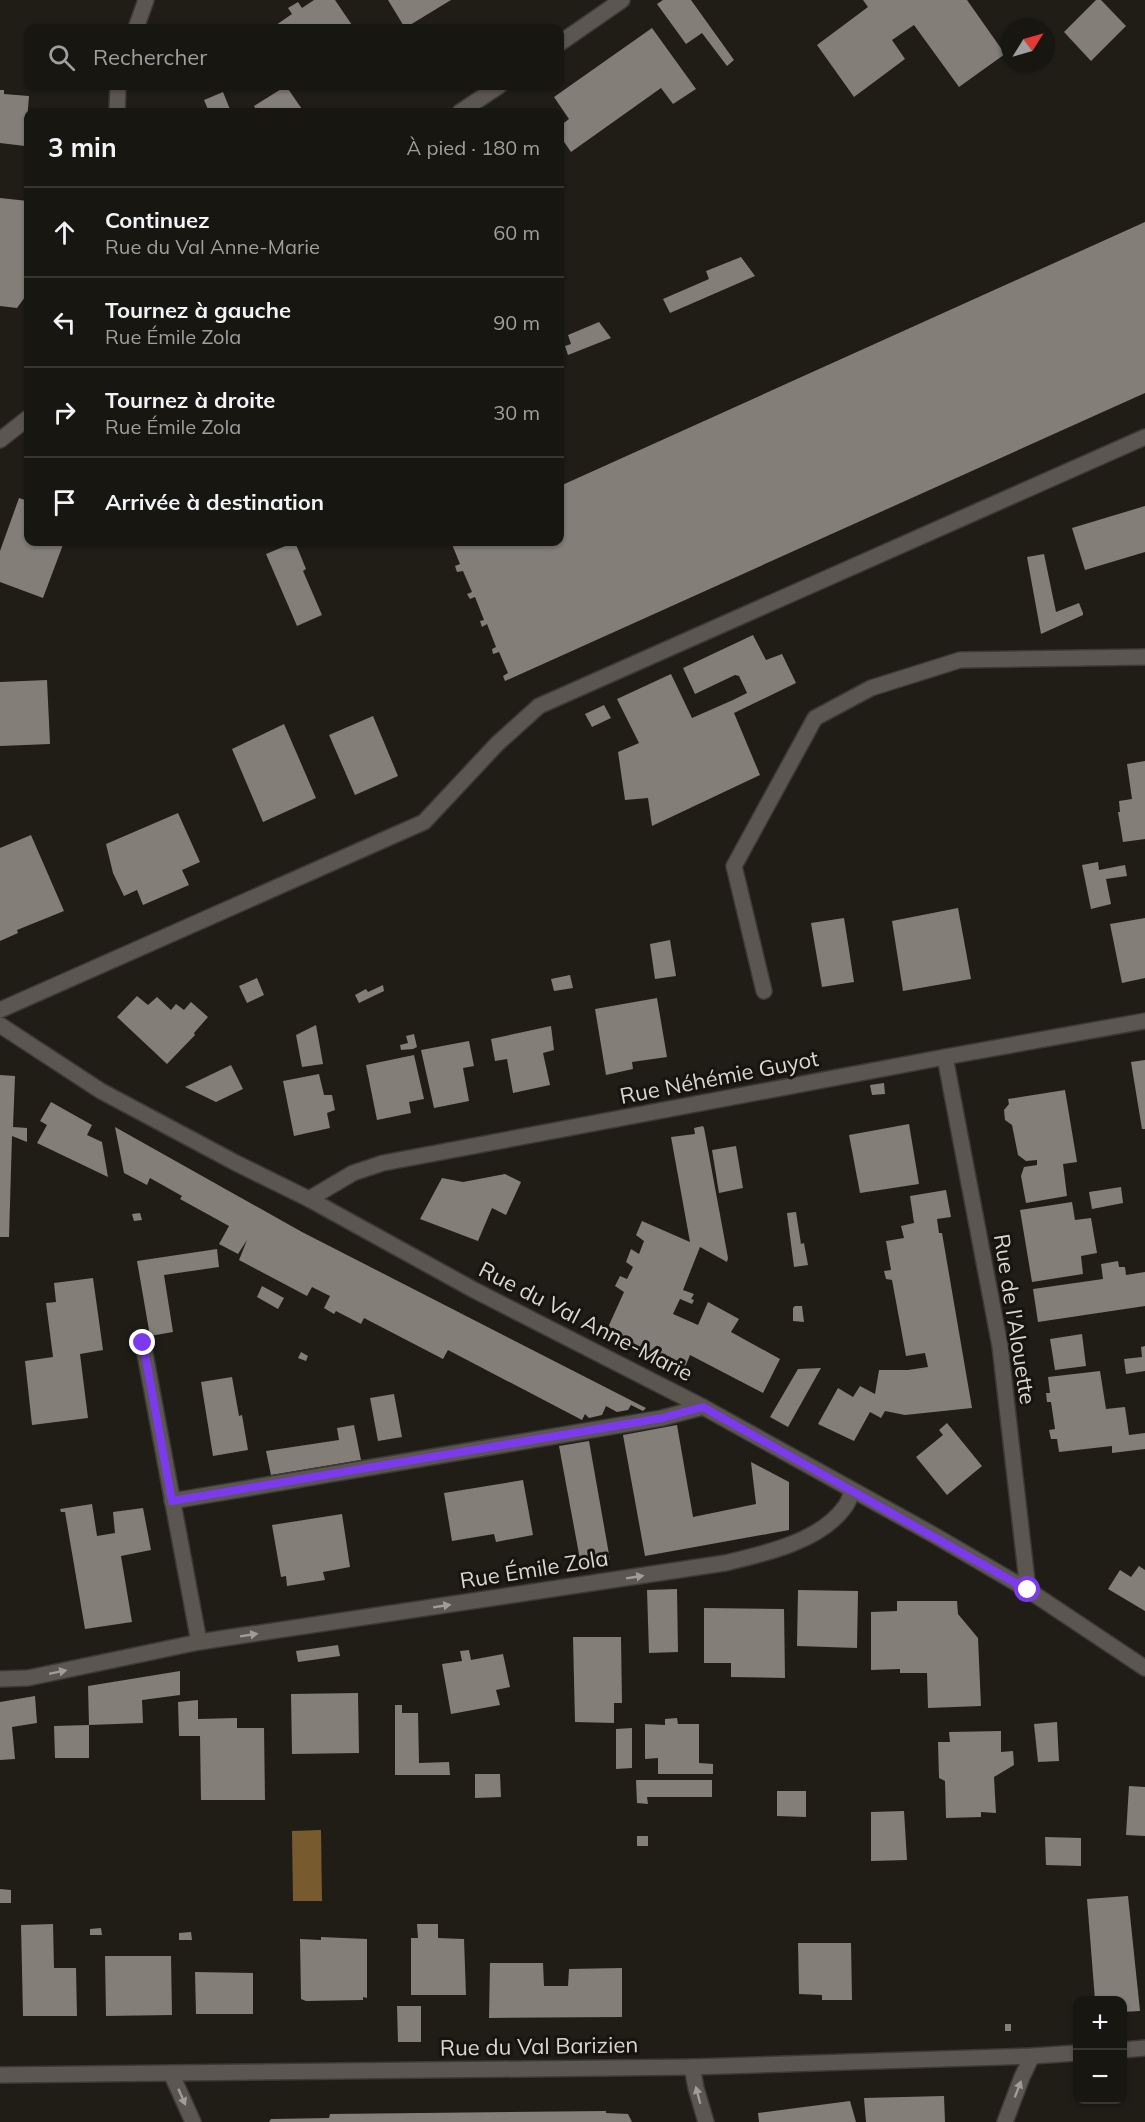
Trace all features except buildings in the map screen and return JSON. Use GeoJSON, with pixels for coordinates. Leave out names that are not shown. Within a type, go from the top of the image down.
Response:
{"type":"FeatureCollection","features":[{"type":"Feature","properties":{"kind":"street"},"geometry":{"type":"LineString","coordinates":[[137,24],[146,0]]}},
{"type":"Feature","properties":{"kind":"street"},"geometry":{"type":"LineString","coordinates":[[564,40],[622,0]]}},
{"type":"Feature","properties":{"kind":"street"},"geometry":{"type":"LineString","coordinates":[[117,108],[118,90]]}},
{"type":"Feature","properties":{"kind":"street"},"geometry":{"type":"LineString","coordinates":[[466,108],[493,90]]}},
{"type":"Feature","properties":{"kind":"street"},"geometry":{"type":"LineString","coordinates":[[0,440],[24,421]]}},
{"type":"Feature","properties":{"kind":"street"},"geometry":{"type":"LineString","coordinates":[[0,1010],[424,822],[497,744],[539,706],[1145,437]]}},
{"type":"Feature","properties":{"kind":"street"},"geometry":{"type":"LineString","coordinates":[[764,991],[734,866],[815,718],[871,688],[960,660],[1145,657]]}},
{"type":"Feature","properties":{"kind":"street","name":"Rue Néhémie Guyot"},"geometry":{"type":"LineString","coordinates":[[309,1199],[353,1173],[383,1163],[1145,1021]]}},
{"type":"Feature","properties":{"kind":"street","name":"Rue du Val Anne-Marie"},"geometry":{"type":"LineString","coordinates":[[0,1025],[101,1091],[309,1199],[474,1290],[703,1407],[1028,1590],[1145,1668]]}},
{"type":"Feature","properties":{"kind":"street","name":"Rue de l'Alouette"},"geometry":{"type":"LineString","coordinates":[[945,1057],[1000,1346],[1028,1590]]}},
{"type":"Feature","properties":{"kind":"street"},"geometry":{"type":"LineString","coordinates":[[143,1343],[199,1642]]}},
{"type":"Feature","properties":{"kind":"street"},"geometry":{"type":"LineString","coordinates":[[172,1501],[662,1418],[703,1407]]}},
{"type":"Feature","properties":{"kind":"street","name":"Rue Émile Zola"},"geometry":{"type":"LineString","coordinates":[[0,1679],[28,1678],[199,1642],[725,1563],[760,1555],[811,1536],[844,1508],[852,1491]]}},
{"type":"Feature","properties":{"kind":"street"},"geometry":{"type":"LineString","coordinates":[[1127,2050],[1145,2048]]}},
{"type":"Feature","properties":{"kind":"street","name":"Rue du Val Barizien"},"geometry":{"type":"LineString","coordinates":[[0,2075],[692,2067],[1073,2053]]}},
{"type":"Feature","properties":{"kind":"street"},"geometry":{"type":"LineString","coordinates":[[1005,2122],[1032,2056]]}},
{"type":"Feature","properties":{"kind":"street"},"geometry":{"type":"LineString","coordinates":[[692,2067],[705,2122]]}},
{"type":"Feature","properties":{"kind":"street"},"geometry":{"type":"LineString","coordinates":[[171,2073],[193,2122]]}},
{"type":"Feature","properties":{"kind":"shaded area"},"geometry":{"type":"Polygon","coordinates":[[[321,1830],[322,1901],[293,1901],[292,1831],[321,1830]]]}},
{"type":"Feature","properties":{"kind":"route"},"geometry":{"type":"LineString","coordinates":[[143,1343],[172,1501],[662,1418],[703,1407],[1028,1590]]}}]}
